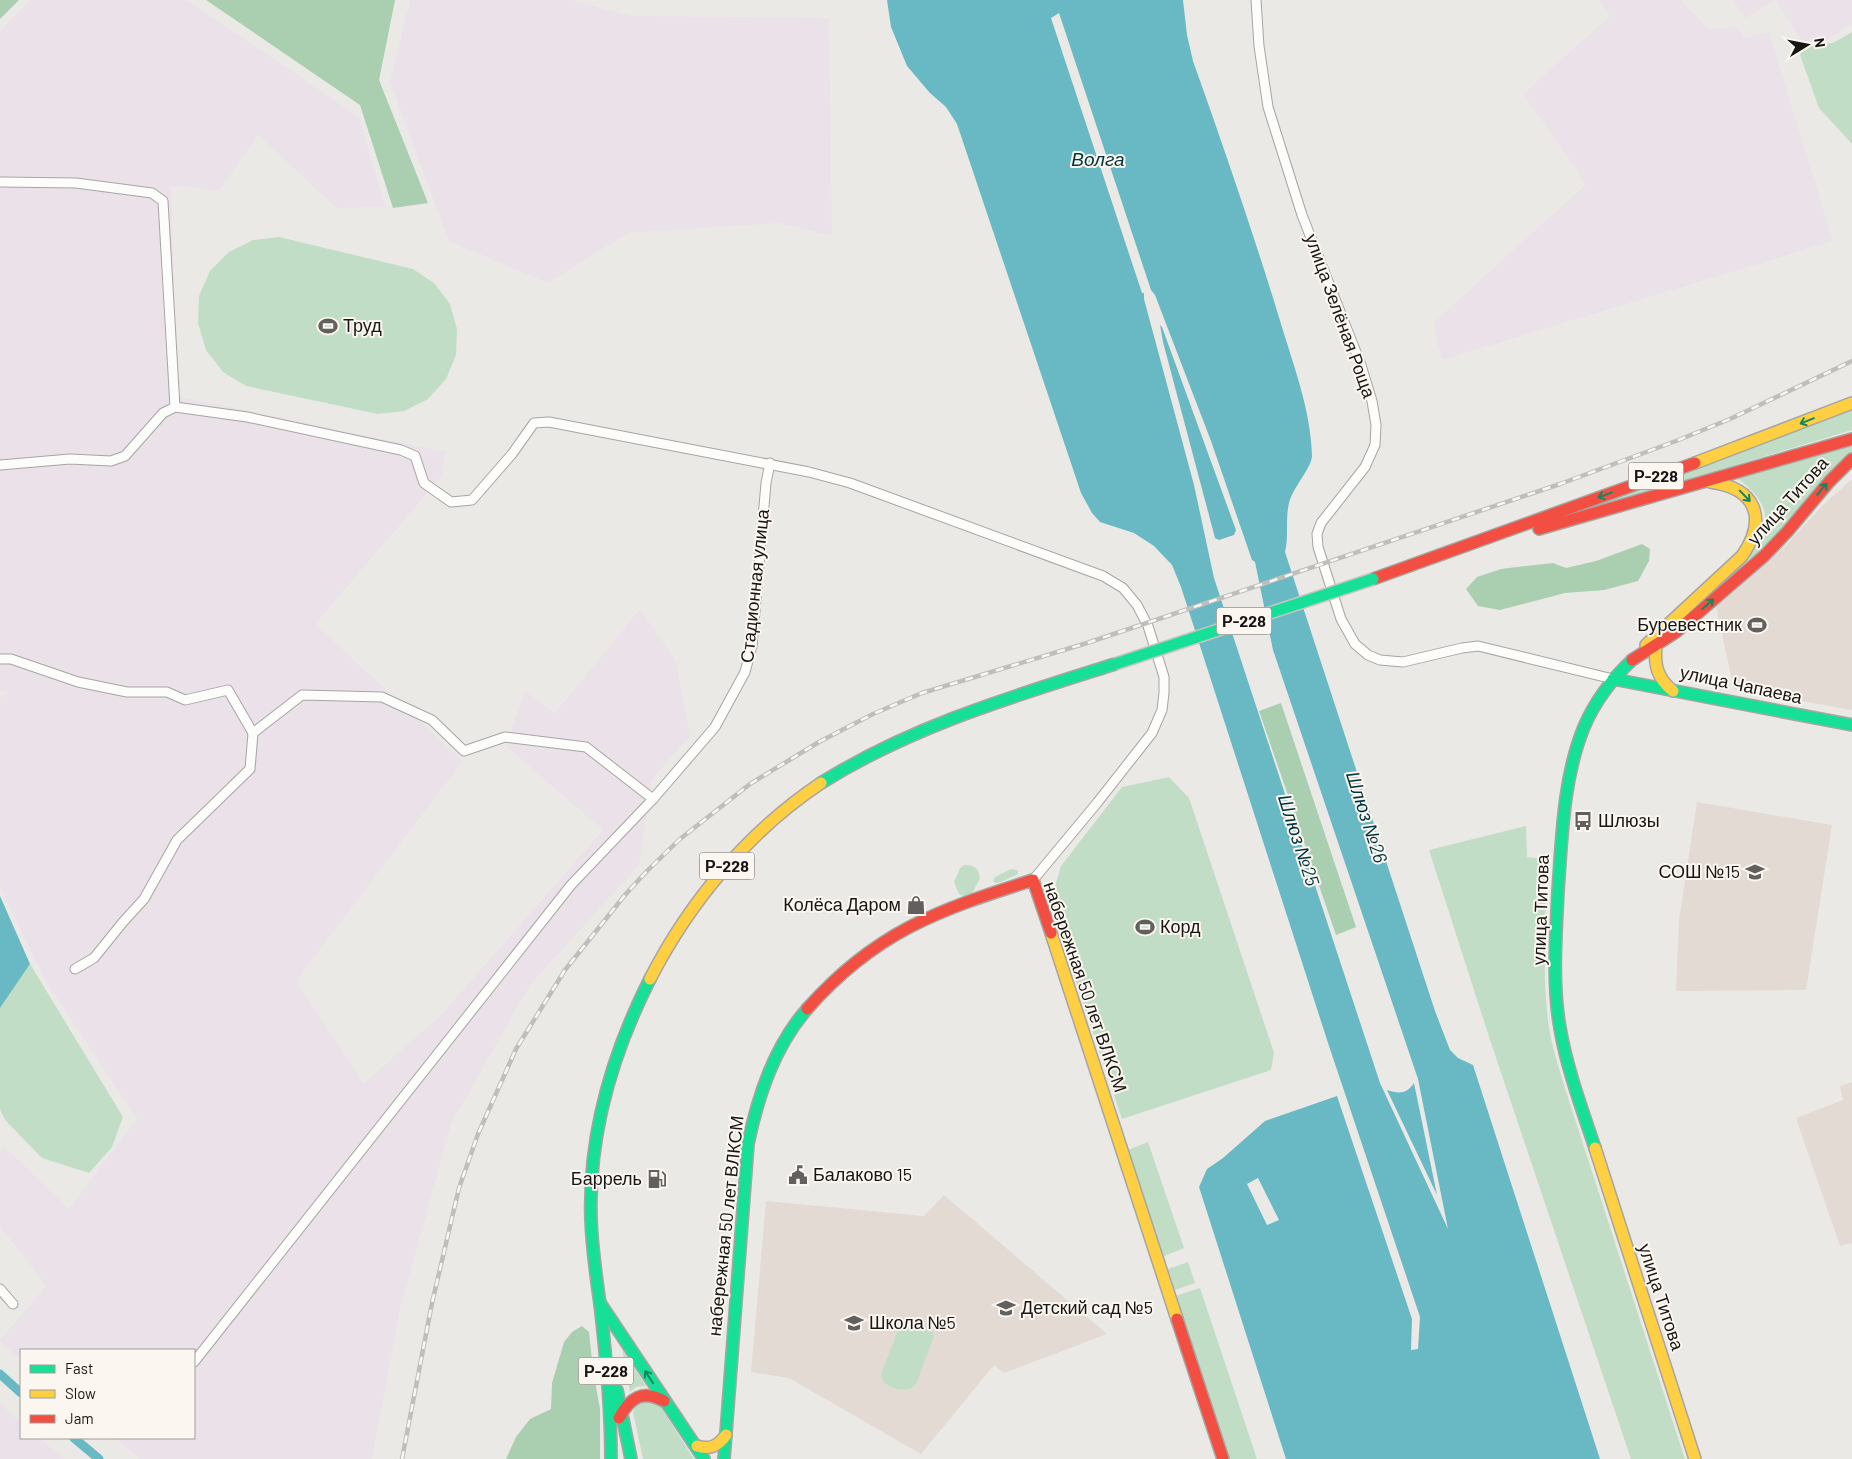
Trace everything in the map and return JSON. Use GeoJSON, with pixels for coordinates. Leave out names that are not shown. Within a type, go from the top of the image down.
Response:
{"type":"FeatureCollection","features":[{"type":"Feature","properties":{"kind":"main road","name":"Р-228"},"geometry":{"type":"LineString","coordinates":[[611,1459],[609,1409],[592,1244],[590,1196],[596,1142],[608,1082],[629,1019],[662,955],[714,882],[742,848],[768,823],[798,799],[837,774],[882,749],[925,729],[989,705],[1460,549],[1774,434],[1852,403]]}},
{"type":"Feature","properties":{"kind":"main road","name":"Р-228"},"geometry":{"type":"LineString","coordinates":[[1460,549],[1567,522],[1852,439]]}},
{"type":"Feature","properties":{"kind":"main road","name":"улица Титова"},"geometry":{"type":"LineString","coordinates":[[1695,1459],[1598,1163],[1566,1058],[1556,996],[1556,912],[1568,783],[1574,754],[1584,728],[1597,701],[1613,679],[1634,658],[1676,632],[1778,543],[1833,476],[1852,459]]}},
{"type":"Feature","properties":{"kind":"main road"},"geometry":{"type":"LineString","coordinates":[[1634,658],[1669,622],[1742,556],[1749,548],[1753,539],[1756,518],[1752,503],[1746,496],[1730,485],[1712,482],[1700,483]]}},
{"type":"Feature","properties":{"kind":"main road","name":"улица Чапаева"},"geometry":{"type":"LineString","coordinates":[[1656,645],[1655,662],[1657,672],[1662,682],[1675,692],[1852,725]]}},
{"type":"Feature","properties":{"kind":"main road"},"geometry":{"type":"LineString","coordinates":[[1613,679],[1675,692]]}},
{"type":"Feature","properties":{"kind":"main road","name":"набережная 50 лет ВЛКСМ"},"geometry":{"type":"LineString","coordinates":[[724,1459],[748,1144],[758,1098],[778,1051],[815,998],[842,971],[864,953],[916,922],[965,902],[1033,880],[1223,1459]]}},
{"type":"Feature","properties":{"kind":"main road"},"geometry":{"type":"LineString","coordinates":[[599,1302],[704,1459]]}},
{"type":"Feature","properties":{"kind":"main road","name":"Р-228"},"geometry":{"type":"LineString","coordinates":[[599,1302],[631,1459]]}},
{"type":"Feature","properties":{"kind":"main road"},"geometry":{"type":"LineString","coordinates":[[611,1440],[621,1414],[628,1404],[636,1398],[644,1394],[657,1396],[664,1401]]}},
{"type":"Feature","properties":{"kind":"main road"},"geometry":{"type":"LineString","coordinates":[[609,1409],[631,1459]]}},
{"type":"Feature","properties":{"kind":"main road"},"geometry":{"type":"LineString","coordinates":[[697,1446],[704,1449],[716,1446],[726,1435]]}},
{"type":"Feature","properties":{"kind":"street","name":"улица Зелёная Роща"},"geometry":{"type":"LineString","coordinates":[[1256,0],[1258,46],[1268,107],[1302,215],[1361,365],[1372,401],[1376,426],[1375,445],[1365,467],[1321,523],[1317,534],[1318,547],[1341,620],[1355,644],[1368,655],[1380,660],[1402,662],[1478,646],[1613,679]]}},
{"type":"Feature","properties":{"kind":"street"},"geometry":{"type":"LineString","coordinates":[[0,182],[76,183],[152,193],[164,201],[175,408]]}},
{"type":"Feature","properties":{"kind":"street"},"geometry":{"type":"LineString","coordinates":[[0,465],[70,459],[112,460],[125,456],[163,414],[175,408],[246,417],[401,450],[414,456],[424,483],[451,502],[472,500],[512,454],[534,423],[549,422],[770,463],[850,483],[1104,576],[1123,588],[1137,605],[1148,626],[1164,677],[1162,710],[1152,733],[1033,880]]}},
{"type":"Feature","properties":{"kind":"street","name":"Стадионная улица"},"geometry":{"type":"LineString","coordinates":[[195,1361],[571,885],[653,799],[715,727],[745,672],[752,646],[766,484],[770,463]]}},
{"type":"Feature","properties":{"kind":"street"},"geometry":{"type":"LineString","coordinates":[[0,659],[11,659],[78,682],[127,692],[167,692],[185,700],[228,690],[253,733],[250,768],[177,840],[144,899],[94,958],[75,969]]}},
{"type":"Feature","properties":{"kind":"street"},"geometry":{"type":"LineString","coordinates":[[253,733],[302,694],[382,697],[432,720],[464,751],[505,737],[586,747],[653,799]]}},
{"type":"Feature","properties":{"kind":"street"},"geometry":{"type":"LineString","coordinates":[[0,1290],[13,1304]]}},
{"type":"Feature","properties":{"kind":"shaded area"},"geometry":{"type":"Polygon","coordinates":[[[30,0],[187,0],[359,117],[385,207],[336,208],[258,135],[219,191],[171,185],[177,396],[446,452],[441,477],[315,624],[463,761],[296,981],[364,1083],[441,1015],[603,830],[506,746],[525,691],[555,713],[640,609],[676,661],[690,736],[652,779],[639,865],[530,985],[451,1124],[400,1309],[372,1459],[140,1459],[116,1439],[195,1439],[195,1349],[20,1349],[20,1359],[0,1342],[46,1286],[0,1226],[0,1151],[5,1147],[69,1209],[137,1119],[45,980],[0,886],[0,698],[9,693],[0,691],[0,31],[30,0]]]}},
{"type":"Feature","properties":{"kind":"shaded area"},"geometry":{"type":"Polygon","coordinates":[[[410,0],[571,0],[631,16],[829,18],[832,236],[779,223],[628,233],[548,283],[449,241],[390,82],[410,0]]]}},
{"type":"Feature","properties":{"kind":"shaded area"},"geometry":{"type":"Polygon","coordinates":[[[1602,0],[1681,0],[1709,29],[1736,27],[1745,38],[1769,32],[1833,241],[1442,360],[1433,323],[1585,185],[1523,94],[1610,16],[1600,2],[1602,0]]]}},
{"type":"Feature","properties":{"kind":"shaded area"},"geometry":{"type":"Polygon","coordinates":[[[1733,0],[1774,0],[1745,18],[1733,0]]]}},
{"type":"Feature","properties":{"kind":"shaded area"},"geometry":{"type":"Polygon","coordinates":[[[1776,0],[1852,0],[1852,24],[1808,51],[1776,0]]]}},
{"type":"Feature","properties":{"kind":"shaded area"},"geometry":{"type":"Polygon","coordinates":[[[1852,479],[1852,710],[1734,689],[1716,607],[1787,544],[1824,504],[1852,479]]]}},
{"type":"Feature","properties":{"kind":"shaded area","name":"СОШ №15"},"geometry":{"type":"Polygon","coordinates":[[[1697,802],[1832,825],[1806,990],[1676,991],[1679,920],[1697,802]]]}},
{"type":"Feature","properties":{"kind":"shaded area"},"geometry":{"type":"Polygon","coordinates":[[[1852,1082],[1852,1243],[1840,1246],[1796,1118],[1843,1100],[1840,1086],[1852,1082]]]}},
{"type":"Feature","properties":{"kind":"shaded area","name":"Школа №5"},"geometry":{"type":"Polygon","coordinates":[[[944,1195],[1107,1334],[1004,1373],[994,1365],[921,1454],[789,1378],[751,1372],[766,1201],[924,1216],[944,1195]]]}},
{"type":"Feature","properties":{"kind":"shaded area"},"geometry":{"type":"Polygon","coordinates":[[[0,1404],[20,1421],[20,1439],[40,1439],[64,1459],[0,1459],[0,1404]]]}},
{"type":"Feature","properties":{"kind":"green space"},"geometry":{"type":"Polygon","coordinates":[[[0,0],[19,0],[0,19],[0,0]]]}},
{"type":"Feature","properties":{"kind":"green space"},"geometry":{"type":"Polygon","coordinates":[[[206,0],[395,0],[379,80],[428,203],[393,208],[360,105],[206,0]]]}},
{"type":"Feature","properties":{"kind":"green space"},"geometry":{"type":"Polygon","coordinates":[[[1852,32],[1852,144],[1819,108],[1800,55],[1804,46],[1833,43],[1852,32]]]}},
{"type":"Feature","properties":{"kind":"green space","name":"Труд"},"geometry":{"type":"Polygon","coordinates":[[[279,237],[413,269],[434,283],[450,304],[457,329],[456,355],[446,379],[428,399],[404,411],[378,414],[246,386],[223,372],[206,350],[198,323],[199,296],[210,271],[229,252],[253,240],[279,237]]]}},
{"type":"Feature","properties":{"kind":"green space"},"geometry":{"type":"Polygon","coordinates":[[[1852,409],[1852,430],[1572,512],[1852,409]]]}},
{"type":"Feature","properties":{"kind":"green space"},"geometry":{"type":"Polygon","coordinates":[[[1852,446],[1852,451],[1751,560],[1749,557],[1762,534],[1765,514],[1757,496],[1737,478],[1852,446]]]}},
{"type":"Feature","properties":{"kind":"green space"},"geometry":{"type":"Polygon","coordinates":[[[1642,544],[1650,549],[1649,561],[1638,581],[1604,590],[1565,593],[1500,610],[1478,606],[1466,589],[1477,577],[1501,569],[1553,563],[1566,568],[1596,561],[1642,544]]]}},
{"type":"Feature","properties":{"kind":"green space"},"geometry":{"type":"Polygon","coordinates":[[[1281,703],[1356,927],[1336,935],[1259,711],[1281,703]]]}},
{"type":"Feature","properties":{"kind":"green space","name":"Корд"},"geometry":{"type":"Polygon","coordinates":[[[1169,777],[1189,798],[1274,1053],[1271,1070],[1122,1119],[1050,904],[1061,866],[1122,787],[1169,777]]]}},
{"type":"Feature","properties":{"kind":"green space"},"geometry":{"type":"Polygon","coordinates":[[[1526,826],[1527,857],[1545,859],[1545,990],[1553,1046],[1685,1459],[1631,1459],[1490,1040],[1429,850],[1526,826]]]}},
{"type":"Feature","properties":{"kind":"green space"},"geometry":{"type":"Polygon","coordinates":[[[964,865],[970,865],[975,868],[980,878],[973,892],[966,897],[959,894],[954,882],[960,868],[964,865]]]}},
{"type":"Feature","properties":{"kind":"green space"},"geometry":{"type":"Polygon","coordinates":[[[1011,869],[1018,870],[1018,874],[1001,882],[995,883],[993,881],[995,877],[1011,869]]]}},
{"type":"Feature","properties":{"kind":"green space"},"geometry":{"type":"Polygon","coordinates":[[[30,964],[123,1117],[112,1147],[89,1173],[42,1158],[6,1121],[0,1110],[0,1008],[30,964]]]}},
{"type":"Feature","properties":{"kind":"green space"},"geometry":{"type":"Polygon","coordinates":[[[1148,1142],[1184,1248],[1162,1257],[1128,1150],[1148,1142]]]}},
{"type":"Feature","properties":{"kind":"green space"},"geometry":{"type":"Polygon","coordinates":[[[1188,1262],[1195,1283],[1175,1290],[1168,1269],[1188,1262]]]}},
{"type":"Feature","properties":{"kind":"green space"},"geometry":{"type":"Polygon","coordinates":[[[1200,1288],[1257,1459],[1230,1459],[1175,1296],[1200,1288]]]}},
{"type":"Feature","properties":{"kind":"green space"},"geometry":{"type":"Polygon","coordinates":[[[910,1319],[928,1326],[934,1336],[916,1384],[901,1390],[886,1384],[881,1375],[900,1325],[904,1320],[910,1319]]]}},
{"type":"Feature","properties":{"kind":"green space"},"geometry":{"type":"Polygon","coordinates":[[[582,1326],[589,1332],[600,1409],[600,1459],[506,1459],[516,1437],[530,1419],[551,1409],[552,1383],[564,1342],[572,1332],[582,1326]]]}},
{"type":"Feature","properties":{"kind":"green space"},"geometry":{"type":"Polygon","coordinates":[[[622,1349],[646,1386],[636,1387],[630,1392],[622,1349]]]}},
{"type":"Feature","properties":{"kind":"green space"},"geometry":{"type":"Polygon","coordinates":[[[647,1400],[658,1403],[694,1459],[643,1459],[633,1412],[637,1403],[647,1400]]]}},
{"type":"Feature","properties":{"kind":"water"},"geometry":{"type":"Polygon","coordinates":[[[887,0],[1183,0],[1187,35],[1193,61],[1260,258],[1296,373],[1309,422],[1312,456],[1309,466],[1289,503],[1285,552],[1435,1011],[1450,1050],[1458,1058],[1473,1065],[1600,1459],[1286,1459],[1199,1187],[1207,1169],[1223,1158],[1265,1121],[1337,1096],[1412,1319],[1411,1350],[1418,1349],[1420,1317],[1329,1046],[1181,587],[1172,565],[1154,546],[1134,533],[1100,522],[1092,513],[1081,493],[957,124],[946,107],[930,93],[907,66],[891,27],[887,0]],[[1147,290],[1144,293],[1144,299],[1194,485],[1214,578],[1380,1083],[1448,1229],[1418,1079],[1273,650],[1255,562],[1252,560],[1211,441],[1155,295],[1151,290],[1147,290]]]}},
{"type":"Feature","properties":{"kind":"water"},"geometry":{"type":"Polygon","coordinates":[[[1160,325],[1236,530],[1234,535],[1219,540],[1215,538],[1160,325]]]}},
{"type":"Feature","properties":{"kind":"water"},"geometry":{"type":"Polygon","coordinates":[[[0,896],[30,964],[0,1008],[0,896]]]}},
{"type":"Feature","properties":{"kind":"water"},"geometry":{"type":"Polygon","coordinates":[[[1414,1083],[1437,1195],[1387,1090],[1395,1092],[1406,1091],[1414,1083]]]}},
{"type":"Feature","properties":{"kind":"pier"},"geometry":{"type":"Polygon","coordinates":[[[1059,13],[1151,290],[1144,293],[1142,293],[1051,18],[1059,13]]]}},
{"type":"Feature","properties":{"kind":"pier"},"geometry":{"type":"Polygon","coordinates":[[[1258,1178],[1279,1220],[1267,1225],[1247,1184],[1258,1178]]]}},
{"type":"Feature","properties":{"kind":"waterway"},"geometry":{"type":"LineString","coordinates":[[0,1374],[20,1392]]}},
{"type":"Feature","properties":{"kind":"waterway"},"geometry":{"type":"LineString","coordinates":[[75,1439],[99,1459]]}},
{"type":"Feature","properties":{"kind":"railway"},"geometry":{"type":"LineString","coordinates":[[402,1459],[432,1303],[459,1188],[478,1134],[516,1049],[565,970],[625,895],[680,839],[750,784],[819,742],[873,714],[922,693],[1087,643],[1560,484],[1730,419],[1852,361]]}},
{"type":"Feature","properties":{"kind":"traffic: fast"},"geometry":{"type":"LineString","coordinates":[[1115,664],[1373,579]]}},
{"type":"Feature","properties":{"kind":"traffic: fast"},"geometry":{"type":"LineString","coordinates":[[1595,1148],[1580,1104],[1563,1043],[1556,994],[1555,960],[1561,850],[1568,787],[1577,746],[1584,727],[1593,708],[1605,691],[1632,660]]}},
{"type":"Feature","properties":{"kind":"traffic: fast"},"geometry":{"type":"LineString","coordinates":[[821,783],[891,745],[964,714],[1115,664]]}},
{"type":"Feature","properties":{"kind":"traffic: fast"},"geometry":{"type":"LineString","coordinates":[[1613,679],[1852,725]]}},
{"type":"Feature","properties":{"kind":"traffic: fast"},"geometry":{"type":"LineString","coordinates":[[611,1459],[606,1362],[594,1262],[591,1189],[598,1127],[605,1096],[624,1036],[650,979]]}},
{"type":"Feature","properties":{"kind":"traffic: fast"},"geometry":{"type":"LineString","coordinates":[[724,1459],[748,1144],[762,1090],[776,1056],[785,1039],[807,1009]]}},
{"type":"Feature","properties":{"kind":"traffic: fast"},"geometry":{"type":"LineString","coordinates":[[600,1303],[704,1459]]}},
{"type":"Feature","properties":{"kind":"traffic: fast"},"geometry":{"type":"LineString","coordinates":[[617,1390],[631,1459]]}},
{"type":"Feature","properties":{"kind":"traffic: slow"},"geometry":{"type":"LineString","coordinates":[[1695,463],[1852,403]]}},
{"type":"Feature","properties":{"kind":"traffic: slow"},"geometry":{"type":"LineString","coordinates":[[1646,645],[1742,556],[1750,542],[1754,529],[1755,517],[1753,507],[1747,498],[1738,491],[1726,485],[1710,482]]}},
{"type":"Feature","properties":{"kind":"traffic: slow"},"geometry":{"type":"LineString","coordinates":[[1656,645],[1656,665],[1658,671],[1663,681],[1673,691]]}},
{"type":"Feature","properties":{"kind":"traffic: slow"},"geometry":{"type":"LineString","coordinates":[[650,979],[683,922],[723,870],[769,823],[821,783]]}},
{"type":"Feature","properties":{"kind":"traffic: slow"},"geometry":{"type":"LineString","coordinates":[[1051,933],[1177,1319]]}},
{"type":"Feature","properties":{"kind":"traffic: slow"},"geometry":{"type":"LineString","coordinates":[[1595,1148],[1695,1459]]}},
{"type":"Feature","properties":{"kind":"traffic: slow"},"geometry":{"type":"LineString","coordinates":[[697,1446],[706,1448],[713,1446],[726,1435]]}},
{"type":"Feature","properties":{"kind":"traffic: jam"},"geometry":{"type":"LineString","coordinates":[[1539,529],[1852,439]]}},
{"type":"Feature","properties":{"kind":"traffic: jam"},"geometry":{"type":"LineString","coordinates":[[1632,660],[1676,632],[1764,556],[1829,482],[1852,459]]}},
{"type":"Feature","properties":{"kind":"traffic: jam"},"geometry":{"type":"LineString","coordinates":[[1373,579],[1695,463]]}},
{"type":"Feature","properties":{"kind":"traffic: jam"},"geometry":{"type":"LineString","coordinates":[[807,1009],[832,983],[883,942],[910,927],[967,902],[1033,880],[1051,933]]}},
{"type":"Feature","properties":{"kind":"traffic: jam"},"geometry":{"type":"LineString","coordinates":[[1177,1319],[1223,1459]]}},
{"type":"Feature","properties":{"kind":"traffic: jam"},"geometry":{"type":"LineString","coordinates":[[619,1418],[628,1405],[637,1398],[649,1396],[664,1401]]}},
{"type":"Feature","properties":{"kind":"place","name":"Труд"},"geometry":{"type":"Point","coordinates":[328,326]}},
{"type":"Feature","properties":{"kind":"place","name":"Буревестник"},"geometry":{"type":"Point","coordinates":[1757,625]}},
{"type":"Feature","properties":{"kind":"place","name":"Шлюзы"},"geometry":{"type":"Point","coordinates":[1583,821]}},
{"type":"Feature","properties":{"kind":"place","name":"СОШ №15"},"geometry":{"type":"Point","coordinates":[1755,872]}},
{"type":"Feature","properties":{"kind":"place","name":"Колёса Даром"},"geometry":{"type":"Point","coordinates":[916,905]}},
{"type":"Feature","properties":{"kind":"place","name":"Корд"},"geometry":{"type":"Point","coordinates":[1145,927]}},
{"type":"Feature","properties":{"kind":"place","name":"Балаково 15"},"geometry":{"type":"Point","coordinates":[798,1175]}},
{"type":"Feature","properties":{"kind":"place","name":"Баррель"},"geometry":{"type":"Point","coordinates":[657,1179]}},
{"type":"Feature","properties":{"kind":"place","name":"Детский сад №5"},"geometry":{"type":"Point","coordinates":[1006,1308]}},
{"type":"Feature","properties":{"kind":"place","name":"Школа №5"},"geometry":{"type":"Point","coordinates":[854,1323]}},
{"type":"Feature","properties":{"kind":"water label","name":"Волга"},"geometry":{"type":"Point","coordinates":[1098,159]}},
{"type":"Feature","properties":{"kind":"water label","name":"Шлюз №26"},"geometry":{"type":"Point","coordinates":[1367,817]}},
{"type":"Feature","properties":{"kind":"water label","name":"Шлюз №25"},"geometry":{"type":"Point","coordinates":[1299,840]}}]}
